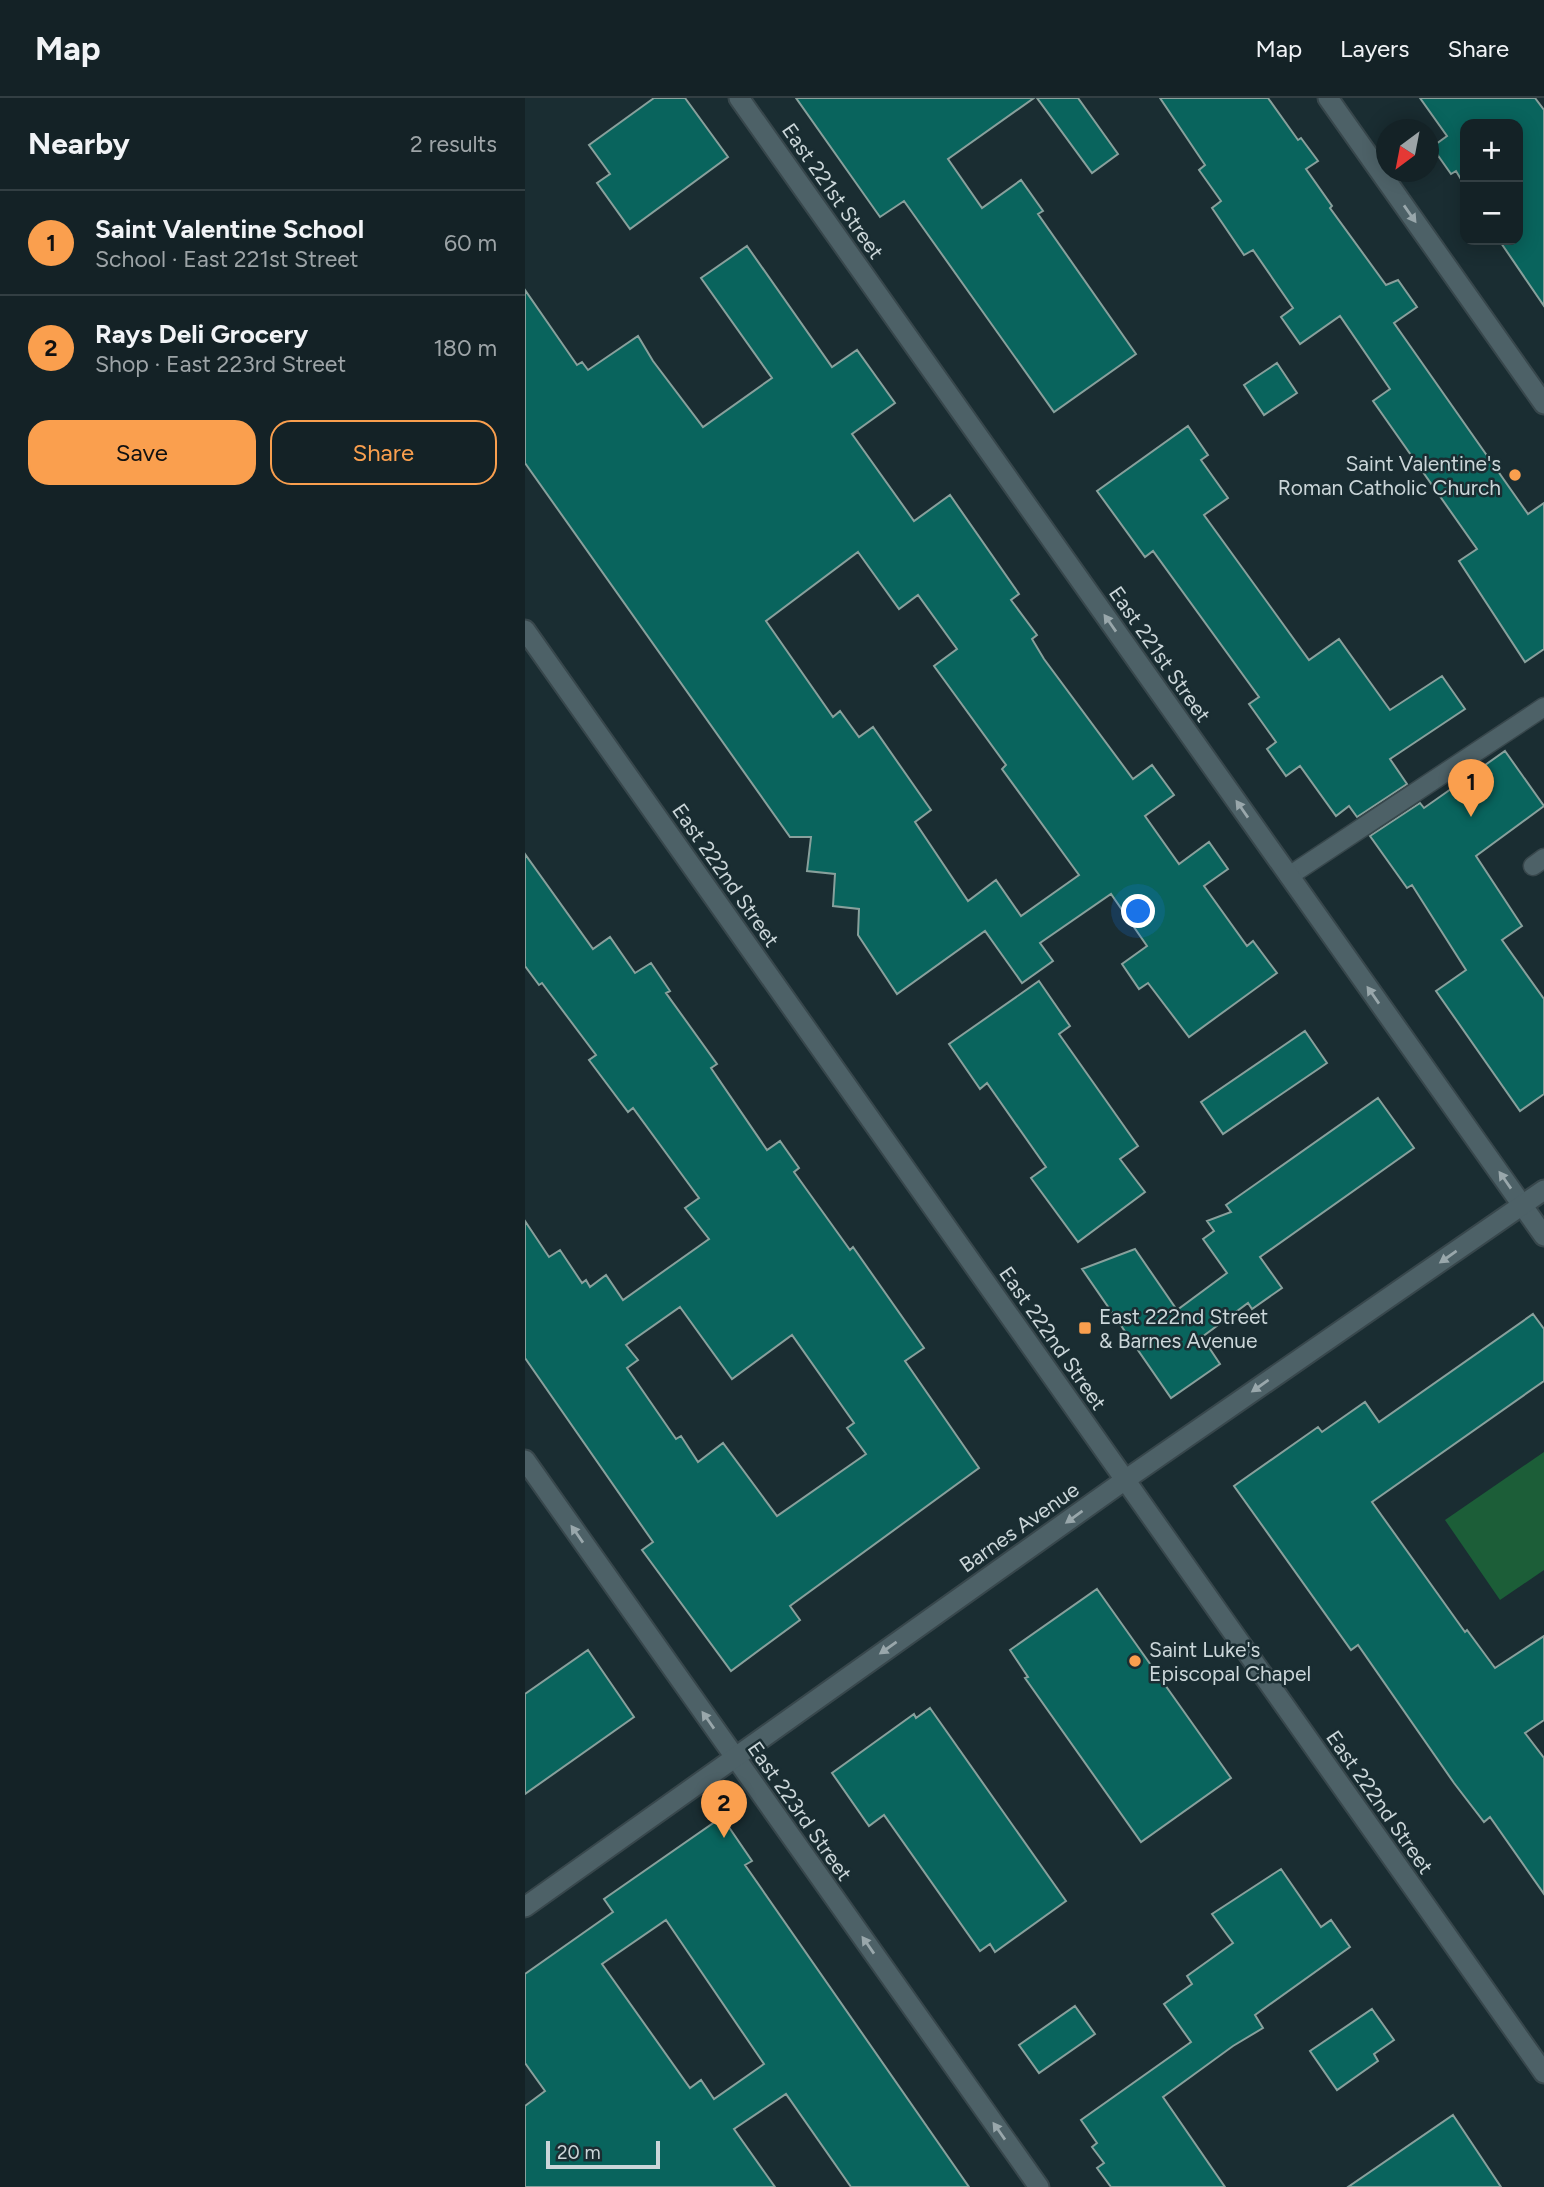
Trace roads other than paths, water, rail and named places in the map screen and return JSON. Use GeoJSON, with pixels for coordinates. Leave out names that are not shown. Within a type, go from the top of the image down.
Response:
{"type":"FeatureCollection","features":[{"type":"Feature","properties":{"kind":"street","name":"East 221st Street"},"geometry":{"type":"LineString","coordinates":[[739,98],[1544,1236]]}},
{"type":"Feature","properties":{"kind":"street"},"geometry":{"type":"LineString","coordinates":[[1328,98],[1544,404]]}},
{"type":"Feature","properties":{"kind":"street","name":"East 222nd Street"},"geometry":{"type":"LineString","coordinates":[[525,629],[1544,2073]]}},
{"type":"Feature","properties":{"kind":"street","name":"Barnes Avenue"},"geometry":{"type":"LineString","coordinates":[[525,1907],[1125,1480],[1544,1190]]}},
{"type":"Feature","properties":{"kind":"street","name":"East 223rd Street"},"geometry":{"type":"LineString","coordinates":[[525,1460],[1039,2187]]}},
{"type":"Feature","properties":{"kind":"lane"},"geometry":{"type":"LineString","coordinates":[[1289,876],[1544,707]]}},
{"type":"Feature","properties":{"kind":"place","name":"Saint Valentine's Roman Catholic Church"},"geometry":{"type":"Point","coordinates":[1515,475]}},
{"type":"Feature","properties":{"kind":"place","name":"Saint Valentine School"},"geometry":{"type":"Point","coordinates":[1471,817]}},
{"type":"Feature","properties":{"kind":"place","name":"East 222nd Street & Barnes Avenue"},"geometry":{"type":"Point","coordinates":[1085,1328]}},
{"type":"Feature","properties":{"kind":"place","name":"Saint Luke's Episcopal Chapel"},"geometry":{"type":"Point","coordinates":[1135,1661]}},
{"type":"Feature","properties":{"kind":"place","name":"Rays Deli Grocery"},"geometry":{"type":"Point","coordinates":[724,1838]}}]}
